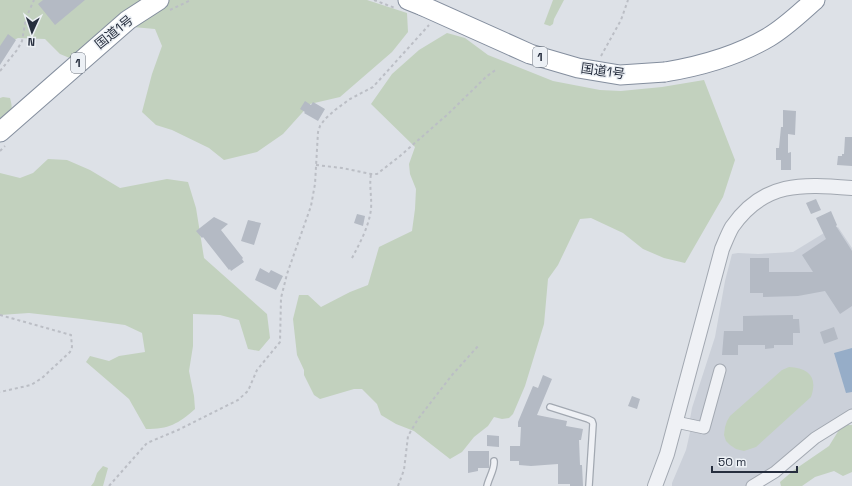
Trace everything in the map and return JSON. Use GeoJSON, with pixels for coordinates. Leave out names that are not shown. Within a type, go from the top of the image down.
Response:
{"type":"FeatureCollection","features":[{"type":"Feature","properties":{"kind":"highway","name":"国道1号"},"geometry":{"type":"LineString","coordinates":[[0,132],[123,24],[159,0]]}},
{"type":"Feature","properties":{"kind":"highway","name":"国道1号"},"geometry":{"type":"LineString","coordinates":[[409,5],[530,54],[578,68],[620,75],[664,72],[696,66],[738,52],[770,36],[815,0]]}},
{"type":"Feature","properties":{"kind":"street"},"geometry":{"type":"LineString","coordinates":[[656,485],[676,422],[722,249],[732,228],[746,209],[762,198],[786,187],[812,185],[852,188]]}},
{"type":"Feature","properties":{"kind":"street"},"geometry":{"type":"LineString","coordinates":[[676,422],[704,428],[720,370]]}},
{"type":"Feature","properties":{"kind":"street"},"geometry":{"type":"LineString","coordinates":[[752,486],[775,472],[815,438],[852,415]]}},
{"type":"Feature","properties":{"kind":"lane"},"geometry":{"type":"LineString","coordinates":[[550,408],[592,421],[589,486]]}},
{"type":"Feature","properties":{"kind":"lane"},"geometry":{"type":"LineString","coordinates":[[487,486],[489,477],[494,467],[494,461]]}},
{"type":"Feature","properties":{"kind":"path"},"geometry":{"type":"LineString","coordinates":[[0,71],[17,50],[22,41],[26,18],[34,0]]}},
{"type":"Feature","properties":{"kind":"path"},"geometry":{"type":"LineString","coordinates":[[374,0],[409,5]]}},
{"type":"Feature","properties":{"kind":"path"},"geometry":{"type":"LineString","coordinates":[[598,60],[621,20],[628,0]]}},
{"type":"Feature","properties":{"kind":"path"},"geometry":{"type":"LineString","coordinates":[[109,486],[146,443],[178,430],[238,400],[248,391],[257,370],[280,342],[281,298],[287,274],[311,206],[315,184],[318,132],[320,126],[325,119],[350,99],[373,87],[432,23]]}},
{"type":"Feature","properties":{"kind":"path"},"geometry":{"type":"LineString","coordinates":[[316,164],[370,174],[378,174],[448,114],[487,76],[497,69]]}},
{"type":"Feature","properties":{"kind":"path"},"geometry":{"type":"LineString","coordinates":[[352,258],[363,236],[369,218],[371,208],[369,184],[370,174]]}},
{"type":"Feature","properties":{"kind":"path"},"geometry":{"type":"LineString","coordinates":[[0,315],[71,335],[72,347],[70,352],[42,378],[26,386],[0,392]]}},
{"type":"Feature","properties":{"kind":"path"},"geometry":{"type":"LineString","coordinates":[[398,486],[404,470],[408,436],[418,419],[452,375],[479,345]]}},
{"type":"Feature","properties":{"kind":"shaded area"},"geometry":{"type":"Polygon","coordinates":[[[838,227],[852,248],[852,412],[773,471],[746,486],[672,486],[686,450],[691,428],[690,419],[692,408],[715,337],[725,281],[732,254],[793,252],[829,230],[838,227]]]}},
{"type":"Feature","properties":{"kind":"green space"},"geometry":{"type":"Polygon","coordinates":[[[0,0],[367,0],[407,13],[408,32],[392,52],[340,97],[310,104],[283,134],[257,152],[224,160],[209,148],[172,130],[156,125],[142,112],[152,74],[162,46],[155,29],[133,27],[72,59],[60,54],[45,39],[18,38],[0,47],[0,0]]]}},
{"type":"Feature","properties":{"kind":"green space"},"geometry":{"type":"Polygon","coordinates":[[[553,0],[564,0],[553,24],[550,26],[544,24],[553,0]]]}},
{"type":"Feature","properties":{"kind":"green space"},"geometry":{"type":"Polygon","coordinates":[[[447,33],[465,38],[488,55],[553,81],[600,90],[621,91],[662,87],[704,80],[735,160],[723,197],[685,263],[664,258],[643,249],[623,233],[591,218],[580,219],[558,265],[548,279],[544,324],[525,386],[513,414],[509,418],[502,419],[494,417],[488,426],[474,437],[462,452],[450,459],[414,431],[396,424],[381,415],[377,404],[362,389],[354,389],[320,399],[314,395],[304,375],[304,370],[297,355],[293,319],[299,295],[308,295],[321,307],[350,292],[368,285],[379,247],[412,231],[416,189],[410,174],[409,164],[415,147],[371,104],[392,74],[419,50],[447,33]]]}},
{"type":"Feature","properties":{"kind":"green space"},"geometry":{"type":"Polygon","coordinates":[[[0,98],[10,98],[12,107],[11,113],[0,123],[0,98]]]}},
{"type":"Feature","properties":{"kind":"green space"},"geometry":{"type":"Polygon","coordinates":[[[48,159],[67,160],[90,170],[120,188],[167,179],[188,182],[196,208],[204,258],[267,314],[270,338],[259,351],[248,349],[239,320],[220,315],[193,314],[193,346],[189,371],[195,409],[173,425],[161,428],[146,429],[129,399],[86,362],[90,356],[109,361],[119,356],[145,352],[142,333],[125,325],[82,319],[29,313],[0,315],[0,173],[20,178],[33,173],[48,159]]]}},
{"type":"Feature","properties":{"kind":"green space"},"geometry":{"type":"Polygon","coordinates":[[[789,367],[802,369],[810,375],[813,384],[811,397],[756,447],[744,451],[736,449],[730,445],[726,441],[724,435],[725,427],[730,416],[782,370],[789,367]]]}},
{"type":"Feature","properties":{"kind":"green space"},"geometry":{"type":"Polygon","coordinates":[[[842,425],[852,425],[852,472],[843,476],[834,471],[815,477],[802,486],[781,486],[780,482],[794,470],[829,446],[842,425]]]}},
{"type":"Feature","properties":{"kind":"green space"},"geometry":{"type":"Polygon","coordinates":[[[103,466],[108,468],[103,486],[91,486],[97,473],[103,466]]]}},
{"type":"Feature","properties":{"kind":"water"},"geometry":{"type":"Polygon","coordinates":[[[852,348],[852,392],[846,393],[834,353],[852,348]]]}},
{"type":"Feature","properties":{"kind":"building"},"geometry":{"type":"Polygon","coordinates":[[[43,0],[85,0],[55,25],[38,4],[43,0]]]}},
{"type":"Feature","properties":{"kind":"building"},"geometry":{"type":"Polygon","coordinates":[[[8,34],[16,40],[0,65],[0,46],[8,34]]]}},
{"type":"Feature","properties":{"kind":"building"},"geometry":{"type":"Polygon","coordinates":[[[305,101],[311,105],[313,102],[325,109],[318,121],[300,109],[305,101]]]}},
{"type":"Feature","properties":{"kind":"building"},"geometry":{"type":"Polygon","coordinates":[[[783,110],[796,111],[795,135],[788,134],[788,153],[791,152],[791,170],[781,170],[781,160],[776,160],[776,148],[779,148],[781,127],[783,127],[783,110]]]}},
{"type":"Feature","properties":{"kind":"building"},"geometry":{"type":"Polygon","coordinates":[[[845,137],[852,137],[852,166],[837,165],[838,156],[842,156],[842,154],[844,154],[845,137]]]}},
{"type":"Feature","properties":{"kind":"building"},"geometry":{"type":"Polygon","coordinates":[[[816,199],[821,210],[811,214],[806,203],[816,199]]]}},
{"type":"Feature","properties":{"kind":"building"},"geometry":{"type":"Polygon","coordinates":[[[831,211],[837,225],[836,226],[852,251],[852,306],[840,314],[825,291],[798,296],[763,297],[763,293],[750,293],[750,258],[769,258],[769,272],[813,272],[802,255],[826,239],[816,218],[831,211]]]}},
{"type":"Feature","properties":{"kind":"building"},"geometry":{"type":"Polygon","coordinates":[[[357,214],[365,216],[363,226],[354,223],[357,214]]]}},
{"type":"Feature","properties":{"kind":"building"},"geometry":{"type":"Polygon","coordinates":[[[214,217],[228,224],[221,230],[243,258],[242,259],[244,262],[231,271],[203,237],[202,238],[196,231],[214,217]]]}},
{"type":"Feature","properties":{"kind":"building"},"geometry":{"type":"Polygon","coordinates":[[[248,220],[261,223],[254,245],[241,241],[248,220]]]}},
{"type":"Feature","properties":{"kind":"building"},"geometry":{"type":"Polygon","coordinates":[[[260,268],[269,273],[271,270],[283,276],[276,290],[255,280],[260,268]]]}},
{"type":"Feature","properties":{"kind":"building"},"geometry":{"type":"Polygon","coordinates":[[[793,315],[793,319],[799,319],[800,333],[793,333],[793,345],[774,345],[774,348],[765,349],[765,345],[738,345],[738,355],[722,355],[724,331],[743,331],[743,316],[793,315]]]}},
{"type":"Feature","properties":{"kind":"building"},"geometry":{"type":"Polygon","coordinates":[[[834,327],[838,339],[824,344],[820,332],[834,327]]]}},
{"type":"Feature","properties":{"kind":"building"},"geometry":{"type":"Polygon","coordinates":[[[543,375],[552,379],[537,415],[567,421],[566,426],[583,429],[581,440],[579,440],[583,486],[558,484],[558,464],[531,466],[519,465],[519,461],[510,461],[510,446],[520,446],[521,427],[518,427],[518,422],[533,386],[538,388],[543,375]]]}},
{"type":"Feature","properties":{"kind":"building"},"geometry":{"type":"Polygon","coordinates":[[[632,396],[640,399],[637,409],[628,406],[632,396]]]}},
{"type":"Feature","properties":{"kind":"building"},"geometry":{"type":"Polygon","coordinates":[[[487,435],[499,436],[499,447],[487,446],[487,435]]]}},
{"type":"Feature","properties":{"kind":"building"},"geometry":{"type":"Polygon","coordinates":[[[468,451],[489,451],[489,468],[478,468],[478,471],[468,473],[468,451]]]}}]}
